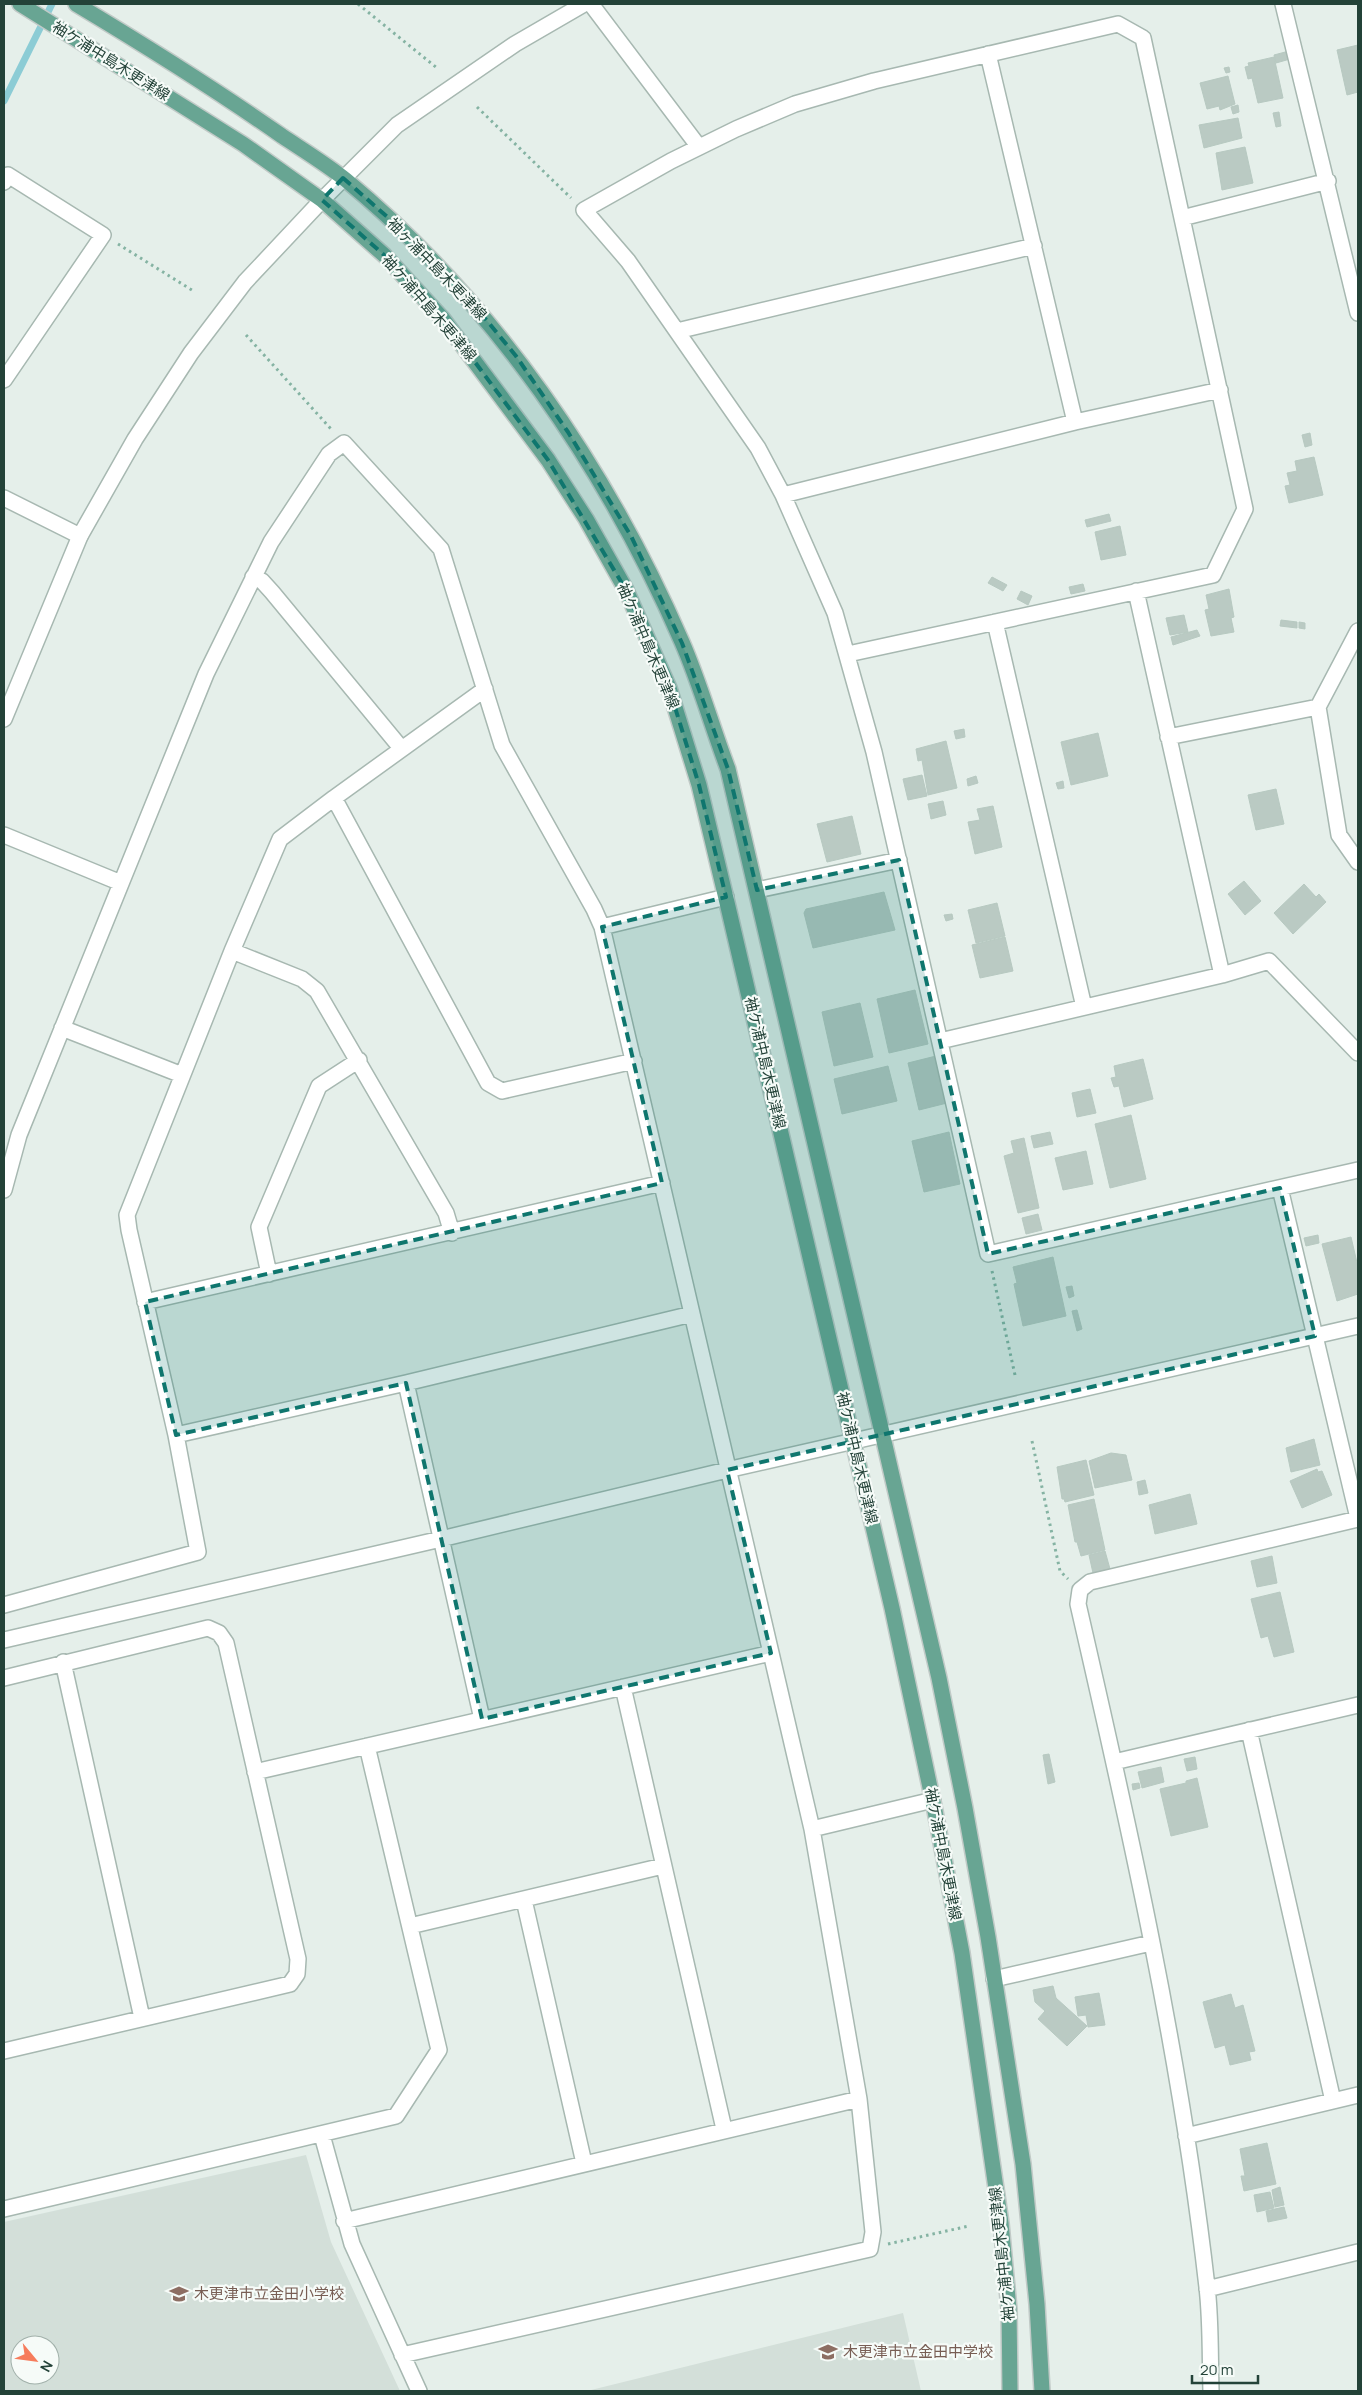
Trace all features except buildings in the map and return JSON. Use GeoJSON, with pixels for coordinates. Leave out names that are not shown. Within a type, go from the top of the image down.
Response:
{"type":"FeatureCollection","features":[{"type":"Feature","properties":{"kind":"main road","name":"袖ケ浦中島木更津線"},"geometry":{"type":"LineString","coordinates":[[20,4],[243,144],[322,200],[384,255],[442,318],[548,460],[586,518],[626,590],[669,688],[699,784],[726,897],[854,1442],[933,1800],[962,1953],[1001,2223],[1009,2309],[1010,2391]]}},
{"type":"Feature","properties":{"kind":"main road","name":"袖ヶ浦中島木更津線"},"geometry":{"type":"LineString","coordinates":[[76,4],[93,8],[344,178],[400,228],[465,294],[516,356],[568,432],[630,536],[682,643]]}},
{"type":"Feature","properties":{"kind":"main road","name":"袖ケ浦中島木更津線"},"geometry":{"type":"LineString","coordinates":[[682,643],[728,770],[939,1678],[994,1979],[1023,2164],[1037,2304],[1042,2391]]}},
{"type":"Feature","properties":{"kind":"street"},"geometry":{"type":"LineString","coordinates":[[4,719],[80,536],[135,439],[191,353],[245,282],[322,200],[397,126],[515,44],[584,4]]}},
{"type":"Feature","properties":{"kind":"street"},"geometry":{"type":"LineString","coordinates":[[592,4],[699,147]]}},
{"type":"Feature","properties":{"kind":"street"},"geometry":{"type":"LineString","coordinates":[[1288,5],[1358,313]]}},
{"type":"Feature","properties":{"kind":"street"},"geometry":{"type":"LineString","coordinates":[[848,654],[1213,575],[1245,509],[1143,38],[1118,24],[874,81],[795,104],[699,147],[584,210],[628,261],[758,448],[783,495],[835,613],[848,654],[899,860],[988,1254],[1358,1170]]}},
{"type":"Feature","properties":{"kind":"street"},"geometry":{"type":"LineString","coordinates":[[988,54],[1075,422]]}},
{"type":"Feature","properties":{"kind":"street"},"geometry":{"type":"LineString","coordinates":[[4,182],[8,175],[103,235],[4,380]]}},
{"type":"Feature","properties":{"kind":"street"},"geometry":{"type":"LineString","coordinates":[[1182,218],[1328,181]]}},
{"type":"Feature","properties":{"kind":"street"},"geometry":{"type":"LineString","coordinates":[[677,331],[1034,246]]}},
{"type":"Feature","properties":{"kind":"street"},"geometry":{"type":"LineString","coordinates":[[783,495],[1075,422],[1220,390]]}},
{"type":"Feature","properties":{"kind":"street"},"geometry":{"type":"LineString","coordinates":[[4,1190],[20,1135],[206,674],[271,542],[329,454],[344,443],[441,549],[502,745],[594,909],[602,927],[812,1829],[859,2099],[873,2232],[870,2248],[402,2355]]}},
{"type":"Feature","properties":{"kind":"street"},"geometry":{"type":"LineString","coordinates":[[4,498],[80,536]]}},
{"type":"Feature","properties":{"kind":"street"},"geometry":{"type":"LineString","coordinates":[[253,577],[272,592],[401,748]]}},
{"type":"Feature","properties":{"kind":"street"},"geometry":{"type":"LineString","coordinates":[[1136,592],[1222,975]]}},
{"type":"Feature","properties":{"kind":"street"},"geometry":{"type":"LineString","coordinates":[[995,622],[1084,1007]]}},
{"type":"Feature","properties":{"kind":"street"},"geometry":{"type":"LineString","coordinates":[[1358,631],[1318,707],[1338,835],[1358,862]]}},
{"type":"Feature","properties":{"kind":"street"},"geometry":{"type":"LineString","coordinates":[[4,1605],[198,1552],[176,1435],[127,1215],[232,951],[280,839],[401,748],[485,688]]}},
{"type":"Feature","properties":{"kind":"street"},"geometry":{"type":"LineString","coordinates":[[1168,737],[1318,707]]}},
{"type":"Feature","properties":{"kind":"street"},"geometry":{"type":"LineString","coordinates":[[334,798],[488,1083],[502,1091],[634,1061]]}},
{"type":"Feature","properties":{"kind":"street"},"geometry":{"type":"LineString","coordinates":[[4,835],[121,883]]}},
{"type":"Feature","properties":{"kind":"street"},"geometry":{"type":"LineString","coordinates":[[757,890],[899,860]]}},
{"type":"Feature","properties":{"kind":"street"},"geometry":{"type":"LineString","coordinates":[[602,927],[726,897]]}},
{"type":"Feature","properties":{"kind":"street"},"geometry":{"type":"LineString","coordinates":[[232,951],[302,978],[317,991],[446,1212],[452,1233]]}},
{"type":"Feature","properties":{"kind":"street"},"geometry":{"type":"LineString","coordinates":[[940,1041],[1222,975],[1269,961],[1358,1053]]}},
{"type":"Feature","properties":{"kind":"street"},"geometry":{"type":"LineString","coordinates":[[62,1028],[182,1075]]}},
{"type":"Feature","properties":{"kind":"street"},"geometry":{"type":"LineString","coordinates":[[268,1274],[259,1227],[319,1086],[358,1060]]}},
{"type":"Feature","properties":{"kind":"street"},"geometry":{"type":"LineString","coordinates":[[145,1302],[452,1233],[662,1183]]}},
{"type":"Feature","properties":{"kind":"street"},"geometry":{"type":"LineString","coordinates":[[1211,2391],[1207,2289],[1186,2136],[1151,1943],[1114,1762],[1078,1604],[1080,1590],[1090,1582],[1358,1518],[1280,1188]]}},
{"type":"Feature","properties":{"kind":"street"},"geometry":{"type":"LineString","coordinates":[[176,1435],[406,1384],[692,1314]]}},
{"type":"Feature","properties":{"kind":"street"},"geometry":{"type":"LineString","coordinates":[[4,1640],[441,1539],[727,1470],[1358,1326]]}},
{"type":"Feature","properties":{"kind":"street"},"geometry":{"type":"LineString","coordinates":[[406,1384],[482,1719]]}},
{"type":"Feature","properties":{"kind":"street"},"geometry":{"type":"LineString","coordinates":[[4,1678],[208,1628],[219,1633],[226,1643],[298,1959],[297,1974],[290,1984],[4,2052]]}},
{"type":"Feature","properties":{"kind":"street"},"geometry":{"type":"LineString","coordinates":[[255,1772],[770,1653]]}},
{"type":"Feature","properties":{"kind":"street"},"geometry":{"type":"LineString","coordinates":[[64,1662],[142,2018]]}},
{"type":"Feature","properties":{"kind":"street"},"geometry":{"type":"LineString","coordinates":[[624,1687],[724,2129]]}},
{"type":"Feature","properties":{"kind":"street"},"geometry":{"type":"LineString","coordinates":[[1114,1762],[1358,1705]]}},
{"type":"Feature","properties":{"kind":"street"},"geometry":{"type":"LineString","coordinates":[[1249,1730],[1333,2101]]}},
{"type":"Feature","properties":{"kind":"street"},"geometry":{"type":"LineString","coordinates":[[4,2209],[396,2116],[439,2050],[368,1746]]}},
{"type":"Feature","properties":{"kind":"street"},"geometry":{"type":"LineString","coordinates":[[812,1829],[933,1800]]}},
{"type":"Feature","properties":{"kind":"street"},"geometry":{"type":"LineString","coordinates":[[410,1926],[663,1866]]}},
{"type":"Feature","properties":{"kind":"street"},"geometry":{"type":"LineString","coordinates":[[524,1900],[584,2163]]}},
{"type":"Feature","properties":{"kind":"street"},"geometry":{"type":"LineString","coordinates":[[994,1979],[1151,1943]]}},
{"type":"Feature","properties":{"kind":"street"},"geometry":{"type":"LineString","coordinates":[[1186,2136],[1358,2095]]}},
{"type":"Feature","properties":{"kind":"street"},"geometry":{"type":"LineString","coordinates":[[344,2221],[724,2129],[859,2099]]}},
{"type":"Feature","properties":{"kind":"street"},"geometry":{"type":"LineString","coordinates":[[322,2134],[344,2221],[352,2244],[420,2391]]}},
{"type":"Feature","properties":{"kind":"street"},"geometry":{"type":"LineString","coordinates":[[1207,2289],[1358,2252]]}},
{"type":"Feature","properties":{"kind":"path"},"geometry":{"type":"LineString","coordinates":[[358,4],[437,68]]}},
{"type":"Feature","properties":{"kind":"path"},"geometry":{"type":"LineString","coordinates":[[477,107],[584,210]]}},
{"type":"Feature","properties":{"kind":"path"},"geometry":{"type":"LineString","coordinates":[[103,235],[195,292]]}},
{"type":"Feature","properties":{"kind":"path"},"geometry":{"type":"LineString","coordinates":[[246,335],[344,443]]}},
{"type":"Feature","properties":{"kind":"path"},"geometry":{"type":"LineString","coordinates":[[988,1254],[1015,1375]]}},
{"type":"Feature","properties":{"kind":"path"},"geometry":{"type":"LineString","coordinates":[[1032,1441],[1060,1571],[1080,1590]]}},
{"type":"Feature","properties":{"kind":"path"},"geometry":{"type":"LineString","coordinates":[[870,2248],[969,2226]]}},
{"type":"Feature","properties":{"kind":"highlighted area"},"geometry":{"type":"Polygon","coordinates":[[[343,178],[400,228],[465,294],[516,356],[568,432],[631,536],[682,643],[728,769],[757,890],[899,860],[988,1254],[1280,1188],[1315,1336],[727,1470],[771,1653],[482,1719],[406,1383],[176,1435],[145,1302],[662,1183],[602,927],[726,897],[699,785],[669,688],[626,590],[548,460],[442,318],[384,255],[322,200],[343,178]]]}},
{"type":"Feature","properties":{"kind":"shaded area","name":"木更津市立金田小学校"},"geometry":{"type":"Polygon","coordinates":[[[306,2155],[331,2242],[400,2391],[4,2391],[4,2222],[306,2155]]]}},
{"type":"Feature","properties":{"kind":"shaded area","name":"木更津市立金田中学校"},"geometry":{"type":"Polygon","coordinates":[[[903,2313],[921,2391],[587,2391],[903,2313]]]}},
{"type":"Feature","properties":{"kind":"waterway"},"geometry":{"type":"LineString","coordinates":[[4,101],[52,4]]}},
{"type":"Feature","properties":{"kind":"place","name":"木更津市立金田小学校"},"geometry":{"type":"Point","coordinates":[179,2294]}},
{"type":"Feature","properties":{"kind":"place","name":"木更津市立金田中学校"},"geometry":{"type":"Point","coordinates":[828,2352]}}]}
